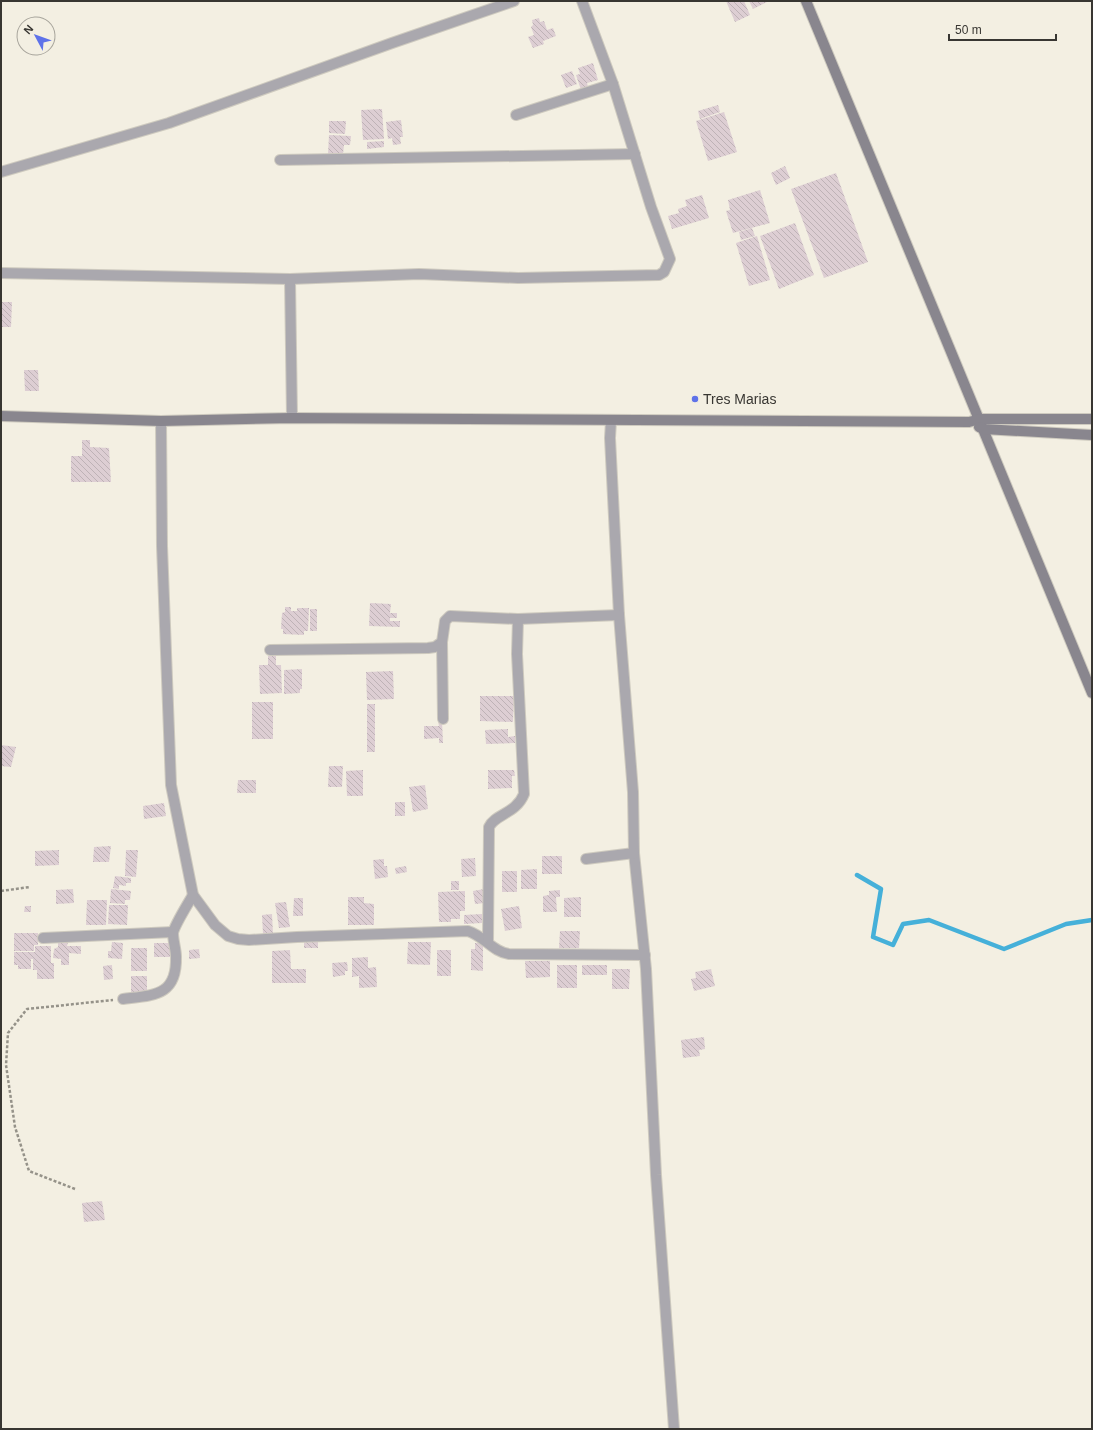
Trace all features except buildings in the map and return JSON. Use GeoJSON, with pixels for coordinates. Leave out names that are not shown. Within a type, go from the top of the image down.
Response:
{"type":"FeatureCollection","features":[{"type":"Feature","properties":{"kind":"street"},"geometry":{"type":"LineString","coordinates":[[1,172],[169,123],[514,1]]}},
{"type":"Feature","properties":{"kind":"street"},"geometry":{"type":"LineString","coordinates":[[1,273],[290,279],[419,274],[518,278],[659,275],[664,272],[670,259],[651,208],[613,84],[582,1]]}},
{"type":"Feature","properties":{"kind":"street"},"geometry":{"type":"LineString","coordinates":[[806,1],[1092,693]]}},
{"type":"Feature","properties":{"kind":"street"},"geometry":{"type":"LineString","coordinates":[[516,115],[613,84]]}},
{"type":"Feature","properties":{"kind":"street"},"geometry":{"type":"LineString","coordinates":[[280,160],[635,154]]}},
{"type":"Feature","properties":{"kind":"street"},"geometry":{"type":"LineString","coordinates":[[290,279],[292,418]]}},
{"type":"Feature","properties":{"kind":"street"},"geometry":{"type":"LineString","coordinates":[[1,416],[161,421],[292,418],[969,422],[980,419],[1092,419]]}},
{"type":"Feature","properties":{"kind":"street"},"geometry":{"type":"LineString","coordinates":[[161,421],[162,546],[171,785],[193,894],[215,925],[228,936],[249,940],[468,931],[481,936],[496,950],[510,954],[645,955]]}},
{"type":"Feature","properties":{"kind":"street"},"geometry":{"type":"LineString","coordinates":[[611,421],[610,438],[620,615],[633,792],[634,853],[645,955],[656,1175],[674,1429]]}},
{"type":"Feature","properties":{"kind":"street"},"geometry":{"type":"LineString","coordinates":[[969,422],[984,429],[1092,435]]}},
{"type":"Feature","properties":{"kind":"street"},"geometry":{"type":"LineString","coordinates":[[443,719],[442,642],[445,621],[450,616],[518,618],[620,615]]}},
{"type":"Feature","properties":{"kind":"street"},"geometry":{"type":"LineString","coordinates":[[488,942],[489,828],[493,822],[514,809],[521,802],[524,794],[517,654],[518,618]]}},
{"type":"Feature","properties":{"kind":"street"},"geometry":{"type":"LineString","coordinates":[[270,650],[428,648],[434,647],[442,642]]}},
{"type":"Feature","properties":{"kind":"street"},"geometry":{"type":"LineString","coordinates":[[586,859],[634,853]]}},
{"type":"Feature","properties":{"kind":"street"},"geometry":{"type":"LineString","coordinates":[[123,999],[154,995],[164,991],[170,986],[174,978],[176,958],[173,932],[193,894]]}},
{"type":"Feature","properties":{"kind":"street"},"geometry":{"type":"LineString","coordinates":[[43,938],[173,932]]}},
{"type":"Feature","properties":{"kind":"path"},"geometry":{"type":"LineString","coordinates":[[1,890],[30,887]]}},
{"type":"Feature","properties":{"kind":"path"},"geometry":{"type":"LineString","coordinates":[[75,1189],[29,1171],[14,1127],[6,1065],[8,1033],[27,1009],[123,999]]}},
{"type":"Feature","properties":{"kind":"waterway"},"geometry":{"type":"LineString","coordinates":[[857,875],[881,889],[873,937],[893,945],[903,924],[929,920],[1004,949],[1066,924],[1092,920]]}},
{"type":"Feature","properties":{"kind":"place","name":"Tres Marias"},"geometry":{"type":"Point","coordinates":[695,399]}}]}
